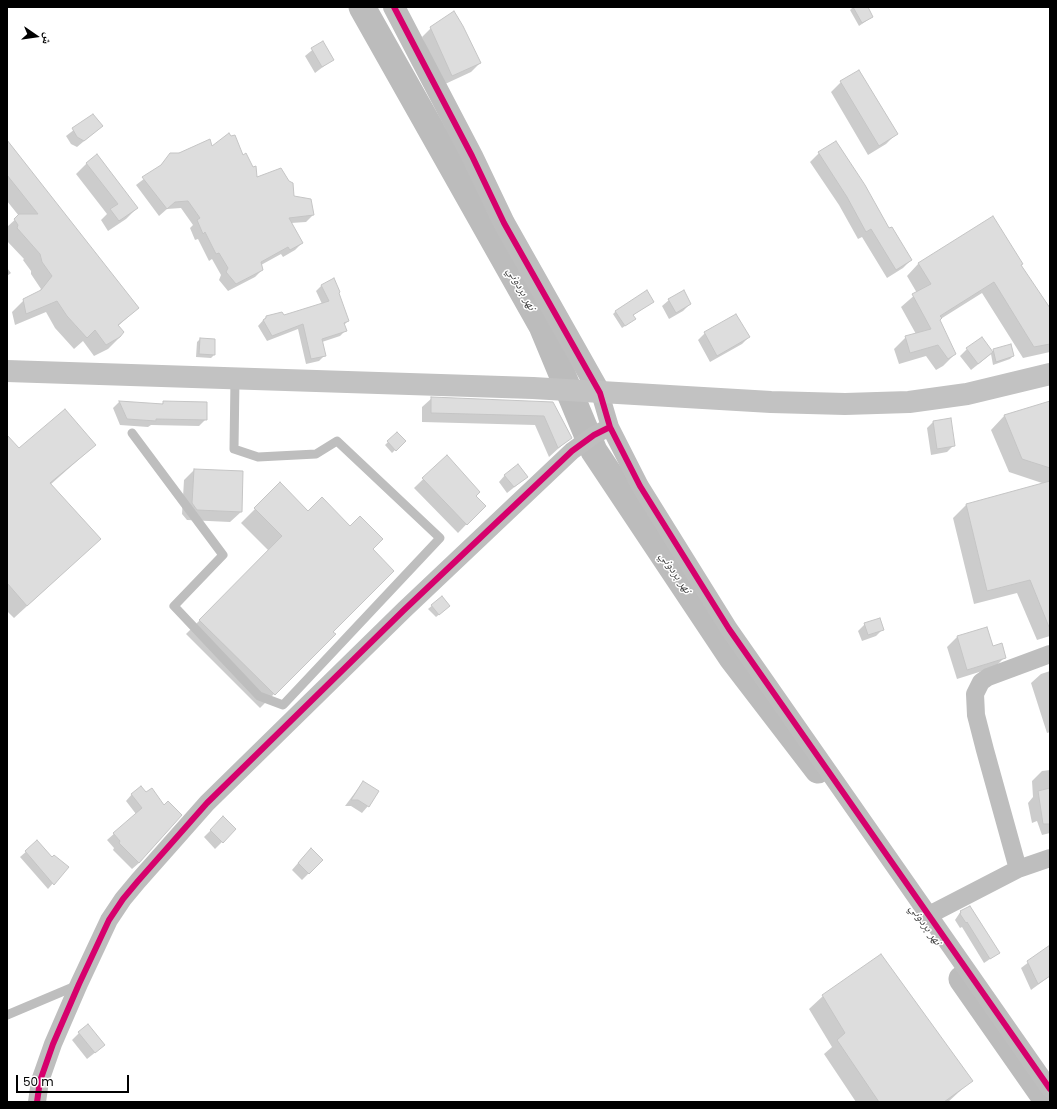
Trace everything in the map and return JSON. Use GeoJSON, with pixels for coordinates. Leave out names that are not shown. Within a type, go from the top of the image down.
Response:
{"type":"FeatureCollection","features":[{"type":"Feature","properties":{"kind":"main road"},"geometry":{"type":"LineString","coordinates":[[7,371],[533,388],[771,402],[846,404],[909,402],[967,394],[1050,374]]}},
{"type":"Feature","properties":{"kind":"street"},"geometry":{"type":"LineString","coordinates":[[394,7],[472,156],[504,223],[640,486],[729,629],[929,915],[1045,1072],[1050,1089]]}},
{"type":"Feature","properties":{"kind":"street"},"geometry":{"type":"LineString","coordinates":[[36,1102],[40,1081],[53,1044],[79,984],[110,920],[123,899],[207,803],[404,610],[572,451],[594,435],[610,427]]}},
{"type":"Feature","properties":{"kind":"street"},"geometry":{"type":"LineString","coordinates":[[1018,869],[976,715],[975,694],[981,682],[988,677],[1050,654]]}},
{"type":"Feature","properties":{"kind":"street"},"geometry":{"type":"LineString","coordinates":[[929,915],[1018,869],[1050,858]]}},
{"type":"Feature","properties":{"kind":"lane"},"geometry":{"type":"LineString","coordinates":[[132,433],[223,555],[174,606],[259,696],[283,705],[440,538],[337,441],[316,454],[258,457],[234,449],[235,379]]}},
{"type":"Feature","properties":{"kind":"lane"},"geometry":{"type":"LineString","coordinates":[[7,1015],[79,984]]}},
{"type":"Feature","properties":{"kind":"building"},"geometry":{"type":"Polygon","coordinates":[[[853,7],[868,7],[873,17],[862,23],[853,7]]]}},
{"type":"Feature","properties":{"kind":"building"},"geometry":{"type":"Polygon","coordinates":[[[454,11],[481,63],[452,76],[430,27],[454,11]]]}},
{"type":"Feature","properties":{"kind":"building"},"geometry":{"type":"Polygon","coordinates":[[[323,41],[334,60],[322,67],[311,48],[323,41]]]}},
{"type":"Feature","properties":{"kind":"building"},"geometry":{"type":"Polygon","coordinates":[[[859,70],[898,134],[879,146],[840,81],[859,70]]]}},
{"type":"Feature","properties":{"kind":"building"},"geometry":{"type":"Polygon","coordinates":[[[93,114],[103,126],[84,141],[77,137],[72,128],[93,114]]]}},
{"type":"Feature","properties":{"kind":"building"},"geometry":{"type":"Polygon","coordinates":[[[229,133],[231,136],[235,135],[243,155],[246,153],[253,167],[256,166],[257,177],[281,168],[289,181],[293,183],[294,196],[311,199],[314,215],[289,218],[303,243],[290,250],[288,247],[261,262],[263,270],[236,284],[226,272],[228,268],[219,253],[216,254],[205,232],[203,234],[197,220],[200,218],[188,201],[175,202],[167,209],[142,177],[161,165],[170,153],[179,153],[210,139],[212,146],[229,133]]]}},
{"type":"Feature","properties":{"kind":"building"},"geometry":{"type":"Polygon","coordinates":[[[7,140],[139,308],[118,325],[124,332],[120,337],[106,345],[95,330],[87,338],[67,316],[57,301],[26,314],[23,299],[41,290],[52,276],[42,262],[40,254],[17,228],[18,225],[14,219],[19,214],[38,214],[7,175],[7,140]]]}},
{"type":"Feature","properties":{"kind":"building"},"geometry":{"type":"Polygon","coordinates":[[[836,141],[865,185],[889,228],[892,227],[912,260],[896,270],[871,229],[866,232],[847,197],[818,152],[836,141]]]}},
{"type":"Feature","properties":{"kind":"building"},"geometry":{"type":"Polygon","coordinates":[[[97,154],[138,208],[119,221],[110,209],[118,204],[86,163],[97,154]]]}},
{"type":"Feature","properties":{"kind":"building"},"geometry":{"type":"Polygon","coordinates":[[[993,216],[1023,264],[1021,265],[1050,308],[1050,344],[1034,347],[994,282],[940,316],[942,318],[940,320],[956,354],[948,359],[938,345],[910,353],[905,336],[931,329],[912,294],[931,284],[918,263],[993,216]]]}},
{"type":"Feature","properties":{"kind":"building"},"geometry":{"type":"Polygon","coordinates":[[[334,278],[349,321],[344,323],[347,331],[322,339],[326,356],[311,359],[303,324],[272,336],[263,320],[266,316],[282,312],[284,315],[329,301],[321,285],[334,278]]]}},
{"type":"Feature","properties":{"kind":"building"},"geometry":{"type":"Polygon","coordinates":[[[647,290],[654,302],[633,315],[636,319],[625,326],[615,311],[647,290]]]}},
{"type":"Feature","properties":{"kind":"building"},"geometry":{"type":"Polygon","coordinates":[[[684,290],[691,304],[676,313],[668,299],[684,290]]]}},
{"type":"Feature","properties":{"kind":"building"},"geometry":{"type":"Polygon","coordinates":[[[736,314],[750,337],[717,356],[704,332],[736,314]]]}},
{"type":"Feature","properties":{"kind":"building"},"geometry":{"type":"Polygon","coordinates":[[[982,337],[993,352],[978,364],[966,348],[982,337]]]}},
{"type":"Feature","properties":{"kind":"building"},"geometry":{"type":"Polygon","coordinates":[[[200,338],[215,339],[215,355],[199,354],[200,338]]]}},
{"type":"Feature","properties":{"kind":"building"},"geometry":{"type":"Polygon","coordinates":[[[1011,344],[1014,356],[996,362],[993,349],[1011,344]]]}},
{"type":"Feature","properties":{"kind":"building"},"geometry":{"type":"Polygon","coordinates":[[[431,397],[553,402],[572,438],[558,448],[544,416],[431,413],[431,397]]]}},
{"type":"Feature","properties":{"kind":"building"},"geometry":{"type":"Polygon","coordinates":[[[119,401],[163,404],[163,401],[207,402],[207,420],[156,419],[156,421],[127,419],[119,401]]]}},
{"type":"Feature","properties":{"kind":"building"},"geometry":{"type":"Polygon","coordinates":[[[1050,401],[1050,468],[1022,459],[1004,415],[1050,401]]]}},
{"type":"Feature","properties":{"kind":"building"},"geometry":{"type":"Polygon","coordinates":[[[65,409],[96,445],[50,483],[101,539],[27,606],[7,583],[7,435],[19,448],[65,409]]]}},
{"type":"Feature","properties":{"kind":"building"},"geometry":{"type":"Polygon","coordinates":[[[951,418],[955,446],[937,449],[933,421],[951,418]]]}},
{"type":"Feature","properties":{"kind":"building"},"geometry":{"type":"Polygon","coordinates":[[[397,432],[406,441],[396,451],[387,441],[397,432]]]}},
{"type":"Feature","properties":{"kind":"building"},"geometry":{"type":"Polygon","coordinates":[[[447,455],[480,492],[476,496],[486,506],[467,525],[422,478],[447,455]]]}},
{"type":"Feature","properties":{"kind":"building"},"geometry":{"type":"Polygon","coordinates":[[[518,464],[528,477],[514,487],[504,475],[518,464]]]}},
{"type":"Feature","properties":{"kind":"building"},"geometry":{"type":"Polygon","coordinates":[[[194,469],[243,471],[242,512],[197,510],[192,503],[194,469]]]}},
{"type":"Feature","properties":{"kind":"building"},"geometry":{"type":"Polygon","coordinates":[[[1050,481],[1049,627],[1030,580],[987,591],[966,504],[1050,481]]]}},
{"type":"Feature","properties":{"kind":"building"},"geometry":{"type":"Polygon","coordinates":[[[280,482],[308,511],[322,497],[350,526],[360,516],[383,539],[373,549],[394,571],[333,632],[336,634],[275,695],[199,620],[282,536],[254,508],[280,482]]]}},
{"type":"Feature","properties":{"kind":"building"},"geometry":{"type":"Polygon","coordinates":[[[442,596],[450,606],[439,615],[431,605],[442,596]]]}},
{"type":"Feature","properties":{"kind":"building"},"geometry":{"type":"Polygon","coordinates":[[[880,618],[884,630],[868,635],[864,623],[880,618]]]}},
{"type":"Feature","properties":{"kind":"building"},"geometry":{"type":"Polygon","coordinates":[[[987,627],[993,646],[1002,643],[1006,658],[967,670],[957,636],[987,627]]]}},
{"type":"Feature","properties":{"kind":"building"},"geometry":{"type":"Polygon","coordinates":[[[363,781],[379,791],[369,807],[358,800],[351,800],[363,781]]]}},
{"type":"Feature","properties":{"kind":"building"},"geometry":{"type":"Polygon","coordinates":[[[141,786],[146,792],[152,788],[164,805],[168,801],[182,815],[139,863],[119,843],[120,841],[113,833],[142,808],[131,794],[141,786]]]}},
{"type":"Feature","properties":{"kind":"building"},"geometry":{"type":"Polygon","coordinates":[[[1050,788],[1050,824],[1043,824],[1038,791],[1050,788]]]}},
{"type":"Feature","properties":{"kind":"building"},"geometry":{"type":"Polygon","coordinates":[[[223,816],[236,829],[223,843],[210,830],[223,816]]]}},
{"type":"Feature","properties":{"kind":"building"},"geometry":{"type":"Polygon","coordinates":[[[37,840],[52,857],[54,855],[69,867],[54,885],[25,851],[37,840]]]}},
{"type":"Feature","properties":{"kind":"building"},"geometry":{"type":"Polygon","coordinates":[[[311,848],[323,860],[309,874],[298,863],[311,848]]]}},
{"type":"Feature","properties":{"kind":"building"},"geometry":{"type":"Polygon","coordinates":[[[970,906],[1000,953],[990,959],[967,922],[966,923],[960,914],[960,911],[970,906]]]}},
{"type":"Feature","properties":{"kind":"building"},"geometry":{"type":"Polygon","coordinates":[[[1050,945],[1050,976],[1038,984],[1027,961],[1050,945]]]}},
{"type":"Feature","properties":{"kind":"building"},"geometry":{"type":"Polygon","coordinates":[[[881,954],[973,1081],[944,1102],[879,1102],[837,1040],[845,1033],[822,995],[881,954]]]}},
{"type":"Feature","properties":{"kind":"building"},"geometry":{"type":"Polygon","coordinates":[[[88,1024],[105,1045],[95,1053],[78,1032],[88,1024]]]}},
{"type":"Feature","properties":{"kind":"waterway","name":"نهر بردوني"},"geometry":{"type":"LineString","coordinates":[[362,7],[542,326],[594,451],[732,658],[818,770]]}},
{"type":"Feature","properties":{"kind":"waterway","name":"نهر بردوني"},"geometry":{"type":"LineString","coordinates":[[962,979],[1048,1102]]}},
{"type":"Feature","properties":{"kind":"cycle path"},"geometry":{"type":"LineString","coordinates":[[394,7],[472,156],[504,223],[600,393],[610,427],[640,486],[729,629],[1050,1089]]}},
{"type":"Feature","properties":{"kind":"cycle path"},"geometry":{"type":"LineString","coordinates":[[37,1102],[40,1081],[53,1044],[79,984],[109,920],[123,899],[138,881],[207,803],[404,610],[572,451],[594,435],[610,427]]}}]}
